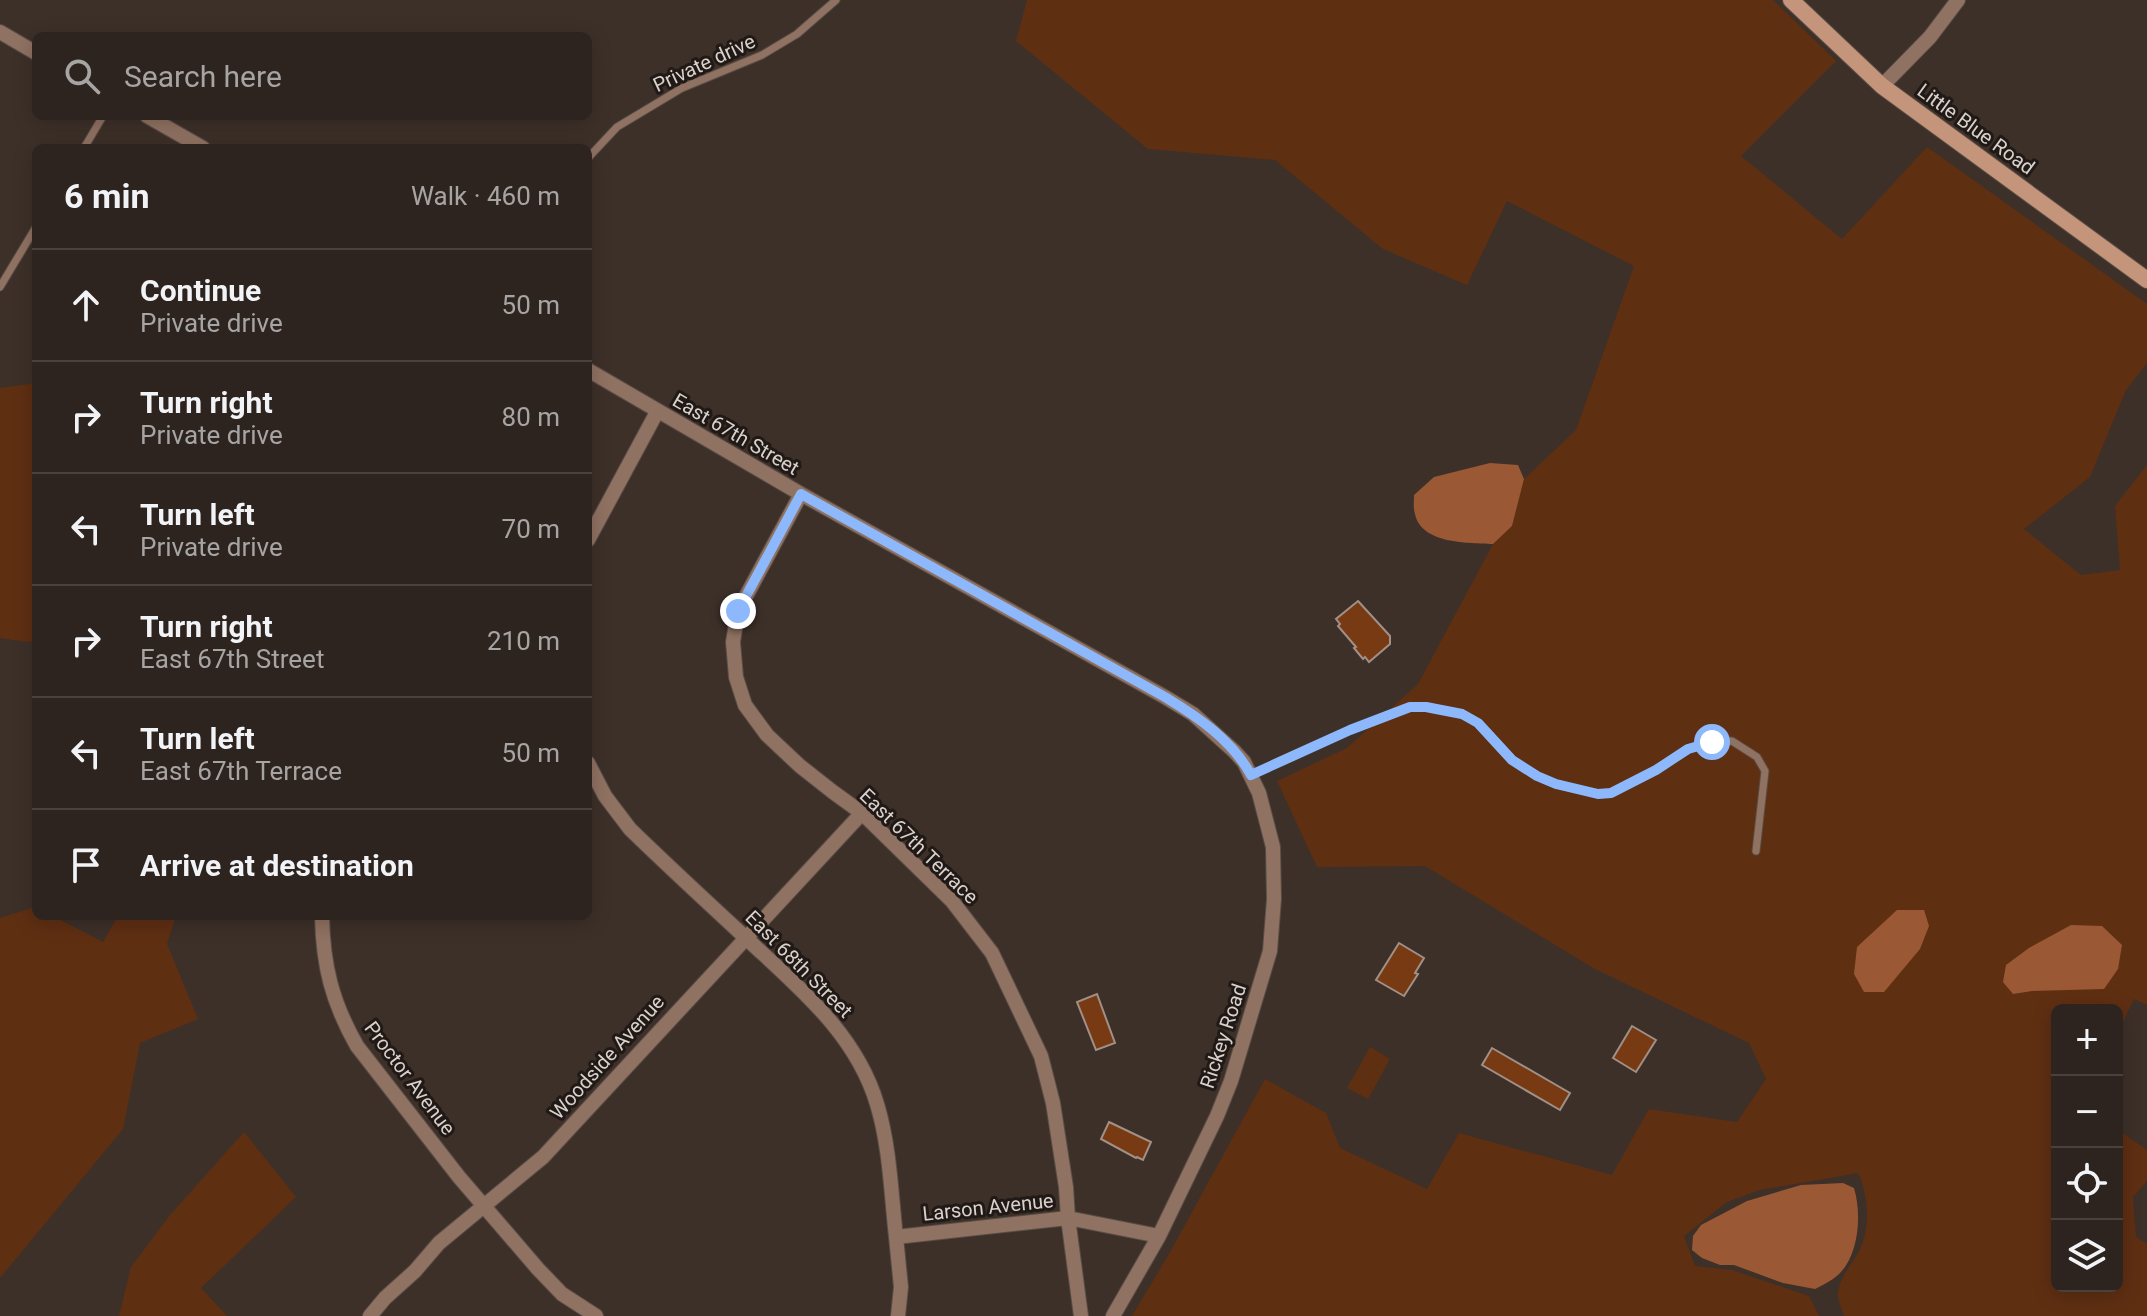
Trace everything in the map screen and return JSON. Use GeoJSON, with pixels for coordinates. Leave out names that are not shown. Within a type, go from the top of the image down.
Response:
{"type":"FeatureCollection","features":[{"type":"Feature","properties":{"kind":"street","name":"Little Blue Road"},"geometry":{"type":"LineString","coordinates":[[1791,0],[1882,86],[2147,280]]}},
{"type":"Feature","properties":{"kind":"street"},"geometry":{"type":"LineString","coordinates":[[1882,86],[1930,37],[1958,0]]}},
{"type":"Feature","properties":{"kind":"street"},"geometry":{"type":"LineString","coordinates":[[0,32],[32,51]]}},
{"type":"Feature","properties":{"kind":"street"},"geometry":{"type":"LineString","coordinates":[[154,120],[196,144]]}},
{"type":"Feature","properties":{"kind":"street","name":"East 67th Street"},"geometry":{"type":"LineString","coordinates":[[592,372],[801,494],[1165,697],[1193,714],[1234,751]]}},
{"type":"Feature","properties":{"kind":"street"},"geometry":{"type":"LineString","coordinates":[[592,531],[657,412]]}},
{"type":"Feature","properties":{"kind":"street","name":"East 67th Terrace"},"geometry":{"type":"LineString","coordinates":[[801,494],[738,611],[733,642],[736,677],[745,705],[767,735],[800,766],[862,813],[952,901],[992,953],[1041,1056],[1058,1134],[1081,1316]]}},
{"type":"Feature","properties":{"kind":"street","name":"Rickey Road"},"geometry":{"type":"LineString","coordinates":[[1113,1316],[1159,1236],[1217,1116],[1231,1081],[1270,951],[1274,899],[1273,847],[1265,811],[1251,775],[1234,751]]}},
{"type":"Feature","properties":{"kind":"street","name":"East 68th Street"},"geometry":{"type":"LineString","coordinates":[[592,771],[605,796],[630,829],[824,1012],[852,1048],[877,1102],[881,1119],[896,1237]]}},
{"type":"Feature","properties":{"kind":"street","name":"Woodside Avenue"},"geometry":{"type":"LineString","coordinates":[[370,1316],[439,1243],[543,1157],[862,813]]}},
{"type":"Feature","properties":{"kind":"street","name":"Proctor Avenue"},"geometry":{"type":"LineString","coordinates":[[322,920],[323,950],[335,1001],[357,1046],[538,1269],[562,1294],[596,1316]]}},
{"type":"Feature","properties":{"kind":"street"},"geometry":{"type":"LineString","coordinates":[[1068,1218],[1159,1236]]}},
{"type":"Feature","properties":{"kind":"street","name":"Larson Avenue"},"geometry":{"type":"LineString","coordinates":[[896,1237],[1068,1218]]}},
{"type":"Feature","properties":{"kind":"street"},"geometry":{"type":"LineString","coordinates":[[896,1237],[901,1287],[898,1316]]}},
{"type":"Feature","properties":{"kind":"lane","name":"Private drive"},"geometry":{"type":"LineString","coordinates":[[592,154],[617,127],[682,88],[762,55],[797,34],[836,0]]}},
{"type":"Feature","properties":{"kind":"lane"},"geometry":{"type":"LineString","coordinates":[[86,144],[101,120]]}},
{"type":"Feature","properties":{"kind":"lane"},"geometry":{"type":"LineString","coordinates":[[0,287],[32,234]]}},
{"type":"Feature","properties":{"kind":"lane"},"geometry":{"type":"LineString","coordinates":[[1251,775],[1350,730],[1410,707],[1462,714],[1478,723],[1512,760],[1537,776],[1598,794],[1611,793],[1688,749],[1712,742],[1732,741],[1757,757],[1765,771],[1756,851]]}},
{"type":"Feature","properties":{"kind":"shaded area"},"geometry":{"type":"Polygon","coordinates":[[[1027,0],[1773,0],[1836,61],[1741,156],[1842,239],[1927,147],[2147,304],[2147,363],[2126,390],[2090,477],[2024,529],[2081,575],[2120,570],[2115,506],[2147,465],[2147,1005],[2134,999],[2123,1022],[2123,1004],[2051,1004],[2051,1292],[2123,1292],[2123,1133],[2147,1150],[2147,1181],[2133,1197],[2136,1237],[2147,1244],[2147,1316],[1844,1316],[1838,1298],[1839,1287],[1862,1244],[1867,1224],[1866,1202],[1858,1173],[1760,1190],[1727,1202],[1684,1236],[1695,1266],[1732,1270],[1809,1296],[1819,1316],[1132,1316],[1265,1079],[1326,1113],[1340,1148],[1427,1189],[1459,1133],[1612,1175],[1649,1109],[1737,1122],[1766,1079],[1749,1043],[1595,969],[1425,866],[1317,867],[1277,781],[1347,748],[1418,684],[1493,544],[1512,526],[1524,479],[1576,430],[1634,266],[1507,201],[1467,285],[1383,249],[1275,160],[1148,149],[1016,41],[1027,0]]]}},
{"type":"Feature","properties":{"kind":"shaded area"},"geometry":{"type":"Polygon","coordinates":[[[32,384],[32,641],[28,642],[0,638],[0,388],[32,384]]]}},
{"type":"Feature","properties":{"kind":"shaded area"},"geometry":{"type":"Polygon","coordinates":[[[1490,463],[1518,465],[1524,479],[1512,526],[1493,544],[1447,540],[1426,531],[1419,524],[1414,512],[1414,495],[1434,477],[1490,463]]]}},
{"type":"Feature","properties":{"kind":"shaded area"},"geometry":{"type":"Polygon","coordinates":[[[32,908],[32,920],[61,920],[103,942],[116,920],[175,920],[167,944],[198,1019],[140,1043],[123,1129],[0,1278],[0,918],[32,908]]]}},
{"type":"Feature","properties":{"kind":"shaded area"},"geometry":{"type":"Polygon","coordinates":[[[1897,910],[1924,910],[1929,926],[1920,949],[1884,992],[1864,992],[1854,974],[1857,947],[1897,910]]]}},
{"type":"Feature","properties":{"kind":"shaded area"},"geometry":{"type":"Polygon","coordinates":[[[2071,925],[2102,926],[2122,945],[2118,969],[2104,989],[2013,994],[2003,982],[2006,965],[2029,948],[2071,925]]]}},
{"type":"Feature","properties":{"kind":"shaded area"},"geometry":{"type":"Polygon","coordinates":[[[1370,1047],[1390,1059],[1368,1099],[1347,1088],[1370,1047]]]}},
{"type":"Feature","properties":{"kind":"shaded area"},"geometry":{"type":"Polygon","coordinates":[[[244,1132],[296,1197],[201,1288],[227,1316],[119,1316],[131,1267],[170,1215],[244,1132]]]}},
{"type":"Feature","properties":{"kind":"shaded area"},"geometry":{"type":"Polygon","coordinates":[[[1843,1183],[1854,1188],[1856,1198],[1858,1222],[1854,1246],[1838,1275],[1815,1289],[1783,1283],[1734,1265],[1720,1265],[1692,1250],[1693,1236],[1701,1225],[1747,1201],[1801,1185],[1843,1183]]]}},
{"type":"Feature","properties":{"kind":"building"},"geometry":{"type":"Polygon","coordinates":[[[1358,601],[1390,636],[1390,644],[1369,662],[1354,648],[1336,619],[1358,601]]]}},
{"type":"Feature","properties":{"kind":"building"},"geometry":{"type":"Polygon","coordinates":[[[1399,943],[1424,958],[1404,996],[1376,980],[1399,943]]]}},
{"type":"Feature","properties":{"kind":"building"},"geometry":{"type":"Polygon","coordinates":[[[1097,994],[1115,1043],[1096,1050],[1077,1002],[1097,994]]]}},
{"type":"Feature","properties":{"kind":"building"},"geometry":{"type":"Polygon","coordinates":[[[1632,1026],[1656,1040],[1636,1072],[1613,1058],[1632,1026]]]}},
{"type":"Feature","properties":{"kind":"building"},"geometry":{"type":"Polygon","coordinates":[[[1492,1048],[1570,1093],[1560,1110],[1482,1065],[1492,1048]]]}},
{"type":"Feature","properties":{"kind":"building"},"geometry":{"type":"Polygon","coordinates":[[[1109,1122],[1151,1142],[1143,1160],[1101,1139],[1109,1122]]]}},
{"type":"Feature","properties":{"kind":"route"},"geometry":{"type":"LineString","coordinates":[[738,611],[801,494],[1193,714],[1234,751],[1251,775],[1350,730],[1410,707],[1462,714],[1478,723],[1512,760],[1537,776],[1598,794],[1611,793],[1688,749],[1712,742]]}}]}
